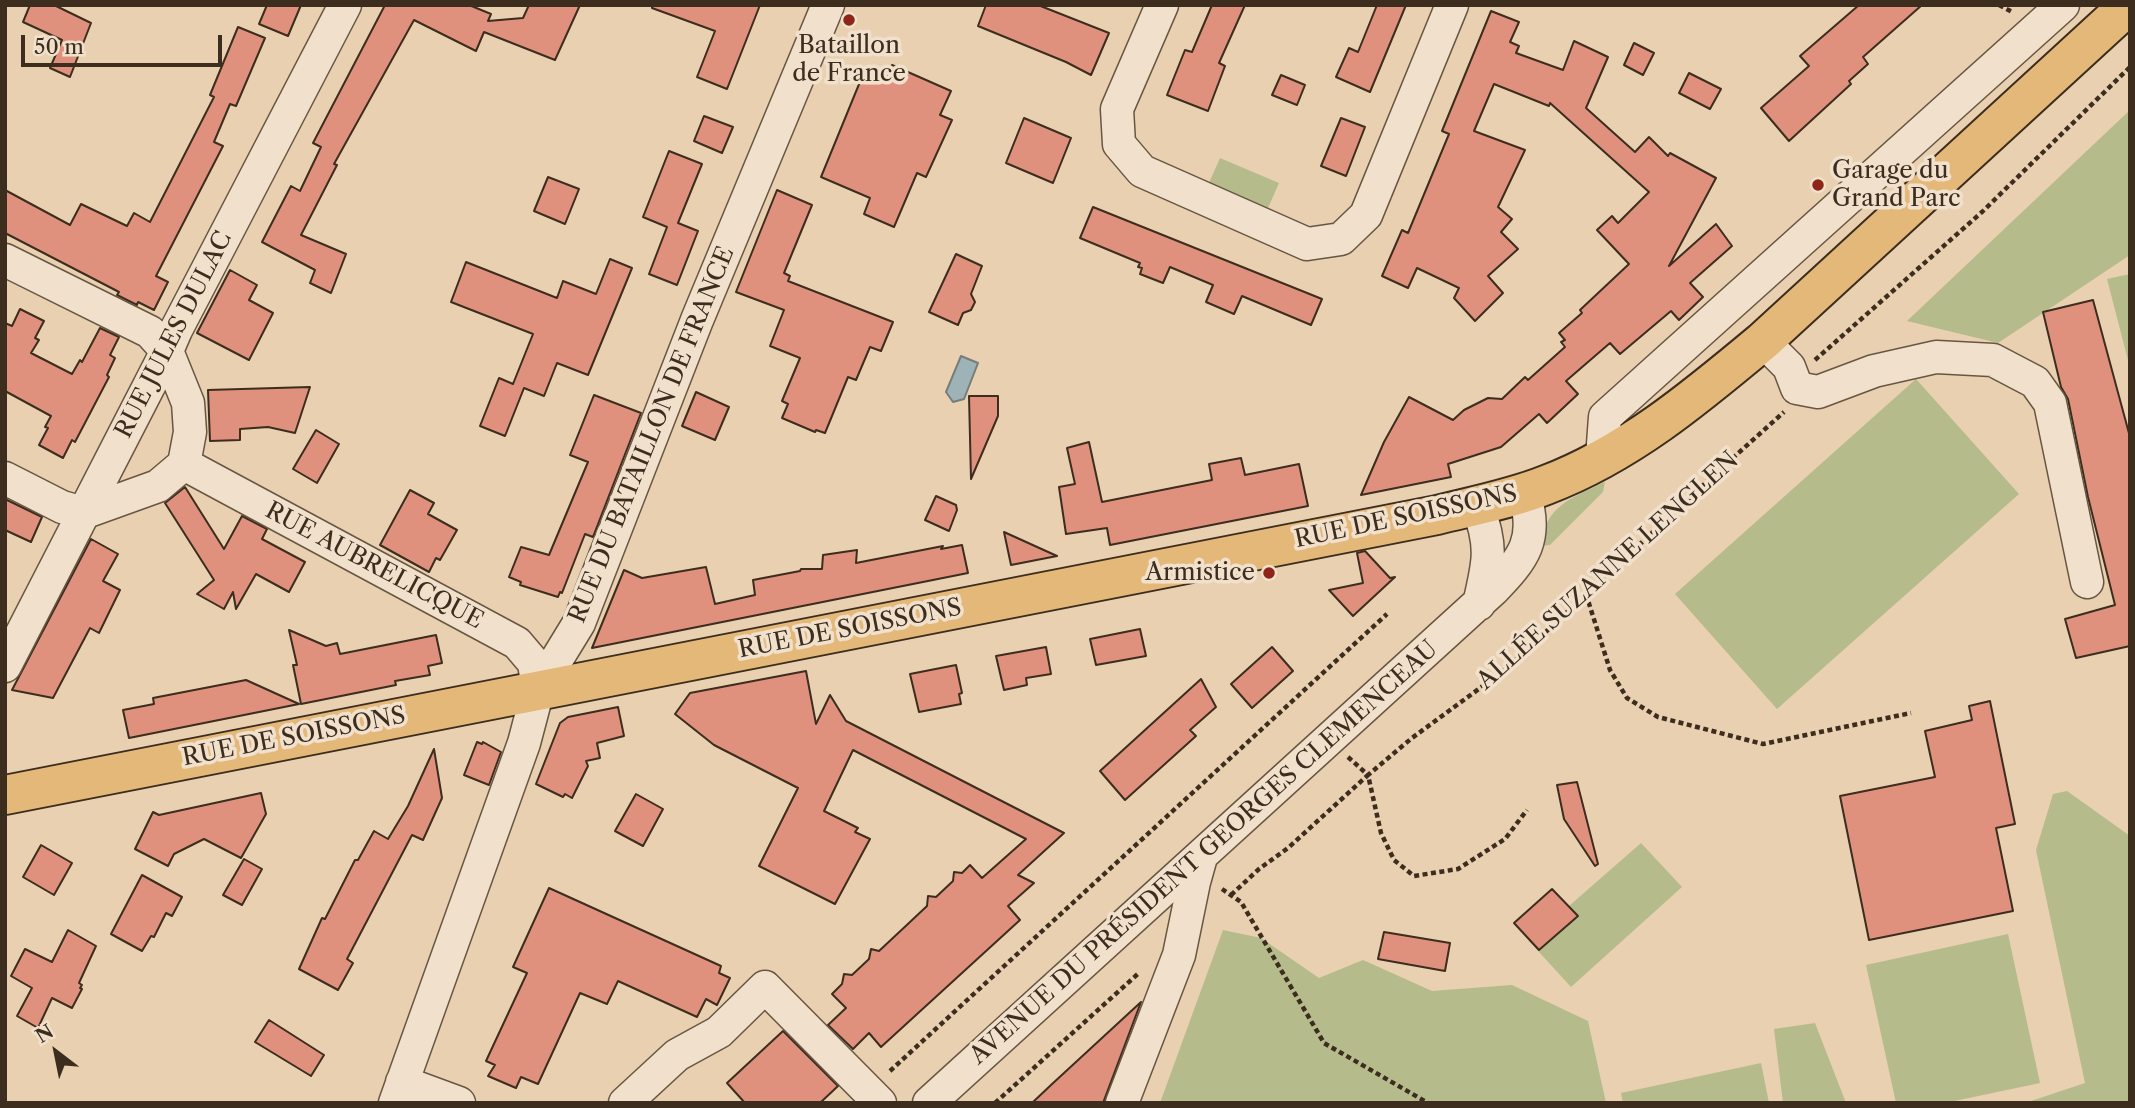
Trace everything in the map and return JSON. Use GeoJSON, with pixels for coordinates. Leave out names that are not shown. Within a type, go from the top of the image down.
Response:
{"type":"FeatureCollection","features":[{"type":"Feature","properties":{"kind":"main road","name":"RUE DE SOISSONS"},"geometry":{"type":"LineString","coordinates":[[5,795],[1437,515],[1524,493],[1572,474],[1638,439],[1763,341],[2129,5]]}},
{"type":"Feature","properties":{"kind":"street","name":"RUE JULES DULAC"},"geometry":{"type":"LineString","coordinates":[[5,666],[345,5]]}},
{"type":"Feature","properties":{"kind":"street","name":"RUE DU BATAILLON DE FRANCE"},"geometry":{"type":"LineString","coordinates":[[399,1092],[524,743],[538,690],[579,623],[697,320],[828,5]]}},
{"type":"Feature","properties":{"kind":"street"},"geometry":{"type":"LineString","coordinates":[[1153,8],[1117,109],[1119,144],[1143,171],[1307,244],[1341,239],[1367,215],[1452,5]]}},
{"type":"Feature","properties":{"kind":"street"},"geometry":{"type":"LineString","coordinates":[[1602,458],[1605,417],[2063,5]]}},
{"type":"Feature","properties":{"kind":"street"},"geometry":{"type":"LineString","coordinates":[[5,260],[150,332],[167,351],[188,403],[190,432],[184,464],[159,486],[83,513],[62,507],[5,478]]}},
{"type":"Feature","properties":{"kind":"street"},"geometry":{"type":"LineString","coordinates":[[1763,341],[1789,367],[1796,384],[1818,392],[1874,371],[1936,357],[1993,360],[2035,382],[2050,403],[2087,582]]}},
{"type":"Feature","properties":{"kind":"street","name":"RUE AUBRELICQUE"},"geometry":{"type":"LineString","coordinates":[[184,464],[517,643],[534,663],[538,690]]}},
{"type":"Feature","properties":{"kind":"street","name":"AVENUE DU PRÉSIDENT GEORGES CLEMENCEAU"},"geometry":{"type":"LineString","coordinates":[[929,1103],[1479,604],[1516,566],[1528,545],[1530,513],[1524,493]]}},
{"type":"Feature","properties":{"kind":"street"},"geometry":{"type":"LineString","coordinates":[[1477,505],[1486,529],[1488,552],[1479,604]]}},
{"type":"Feature","properties":{"kind":"street"},"geometry":{"type":"LineString","coordinates":[[1122,1103],[1179,955],[1201,857]]}},
{"type":"Feature","properties":{"kind":"street"},"geometry":{"type":"LineString","coordinates":[[625,1103],[677,1055],[719,1032],[765,987],[874,1097]]}},
{"type":"Feature","properties":{"kind":"street"},"geometry":{"type":"LineString","coordinates":[[399,1092],[459,1103]]}},
{"type":"Feature","properties":{"kind":"path","name":"ALLÉE SUZANNE LENGLEN"},"geometry":{"type":"LineString","coordinates":[[1231,895],[1412,738],[1506,669],[1790,407],[1796,384],[1815,359],[1982,212],[2130,67]]}},
{"type":"Feature","properties":{"kind":"path"},"geometry":{"type":"LineString","coordinates":[[1586,594],[1609,670],[1627,698],[1658,717],[1763,744],[1911,713]]}},
{"type":"Feature","properties":{"kind":"path"},"geometry":{"type":"LineString","coordinates":[[874,1097],[1387,614]]}},
{"type":"Feature","properties":{"kind":"path"},"geometry":{"type":"LineString","coordinates":[[1329,740],[1368,775],[1381,833],[1394,860],[1414,876],[1458,869],[1505,839],[1527,810]]}},
{"type":"Feature","properties":{"kind":"path"},"geometry":{"type":"LineString","coordinates":[[1248,912],[1324,1043],[1428,1103]]}},
{"type":"Feature","properties":{"kind":"path"},"geometry":{"type":"LineString","coordinates":[[995,1103],[1147,966]]}},
{"type":"Feature","properties":{"kind":"green space"},"geometry":{"type":"Polygon","coordinates":[[[2130,110],[2130,255],[1998,343],[1907,321],[2130,110]]]}},
{"type":"Feature","properties":{"kind":"green space"},"geometry":{"type":"Polygon","coordinates":[[[1220,158],[1279,183],[1268,208],[1209,183],[1220,158]]]}},
{"type":"Feature","properties":{"kind":"green space"},"geometry":{"type":"Polygon","coordinates":[[[2130,274],[2130,368],[2107,279],[2130,274]]]}},
{"type":"Feature","properties":{"kind":"green space"},"geometry":{"type":"Polygon","coordinates":[[[1916,379],[2019,494],[1777,709],[1675,594],[1916,379]]]}},
{"type":"Feature","properties":{"kind":"green space"},"geometry":{"type":"Polygon","coordinates":[[[1605,482],[1603,492],[1550,545],[1538,546],[1548,521],[1562,505],[1605,482]]]}},
{"type":"Feature","properties":{"kind":"green space"},"geometry":{"type":"Polygon","coordinates":[[[2067,791],[2130,836],[2130,1103],[2025,1103],[2085,1083],[2036,850],[2053,794],[2067,791]]]}},
{"type":"Feature","properties":{"kind":"green space"},"geometry":{"type":"Polygon","coordinates":[[[1641,843],[1682,887],[1571,987],[1529,941],[1641,843]]]}},
{"type":"Feature","properties":{"kind":"green space"},"geometry":{"type":"Polygon","coordinates":[[[1223,930],[1261,938],[1319,978],[1363,960],[1432,991],[1512,985],[1588,1021],[1606,1103],[1160,1103],[1223,930]]]}},
{"type":"Feature","properties":{"kind":"green space"},"geometry":{"type":"Polygon","coordinates":[[[2008,934],[2040,1083],[1945,1103],[1896,1103],[1866,965],[2008,934]]]}},
{"type":"Feature","properties":{"kind":"green space"},"geometry":{"type":"Polygon","coordinates":[[[1815,1023],[1846,1103],[1783,1103],[1774,1029],[1815,1023]]]}},
{"type":"Feature","properties":{"kind":"green space"},"geometry":{"type":"Polygon","coordinates":[[[1761,1063],[1769,1103],[1623,1103],[1621,1093],[1761,1063]]]}},
{"type":"Feature","properties":{"kind":"shaded area"},"geometry":{"type":"Polygon","coordinates":[[[961,356],[978,363],[964,399],[953,402],[946,392],[961,356]]]}},
{"type":"Feature","properties":{"kind":"building"},"geometry":{"type":"Polygon","coordinates":[[[30,5],[54,5],[91,23],[70,77],[50,68],[62,40],[23,22],[30,5]]]}},
{"type":"Feature","properties":{"kind":"building"},"geometry":{"type":"Polygon","coordinates":[[[267,5],[301,5],[288,36],[259,24],[267,5]]]}},
{"type":"Feature","properties":{"kind":"building"},"geometry":{"type":"Polygon","coordinates":[[[385,5],[469,5],[491,14],[488,21],[523,18],[529,5],[580,5],[555,60],[484,32],[476,51],[414,20],[334,164],[337,165],[301,235],[346,254],[331,293],[310,283],[315,270],[262,242],[291,186],[300,191],[321,147],[313,143],[385,5]]]}},
{"type":"Feature","properties":{"kind":"building"},"geometry":{"type":"Polygon","coordinates":[[[652,5],[760,5],[727,89],[697,77],[715,31],[652,8],[652,5]]]}},
{"type":"Feature","properties":{"kind":"building"},"geometry":{"type":"Polygon","coordinates":[[[986,5],[1038,5],[1109,33],[1091,75],[978,26],[986,5]]]}},
{"type":"Feature","properties":{"kind":"building"},"geometry":{"type":"Polygon","coordinates":[[[1212,5],[1245,5],[1219,63],[1225,66],[1208,111],[1167,95],[1185,50],[1192,52],[1212,5]]]}},
{"type":"Feature","properties":{"kind":"building"},"geometry":{"type":"Polygon","coordinates":[[[1377,5],[1406,5],[1370,92],[1336,77],[1349,48],[1358,52],[1377,5]]]}},
{"type":"Feature","properties":{"kind":"building"},"geometry":{"type":"Polygon","coordinates":[[[1859,5],[1922,5],[1863,57],[1868,64],[1849,81],[1851,84],[1789,141],[1761,108],[1809,66],[1800,56],[1859,5]]]}},
{"type":"Feature","properties":{"kind":"building"},"geometry":{"type":"Polygon","coordinates":[[[1491,11],[1519,22],[1510,42],[1519,46],[1516,53],[1563,70],[1574,41],[1608,57],[1586,108],[1635,152],[1649,137],[1668,156],[1670,153],[1716,178],[1669,266],[1716,224],[1732,246],[1690,283],[1703,297],[1679,320],[1671,311],[1620,354],[1610,343],[1566,381],[1578,394],[1547,423],[1539,414],[1501,447],[1448,464],[1451,477],[1361,495],[1384,442],[1409,397],[1453,420],[1464,410],[1488,398],[1502,399],[1525,377],[1528,380],[1565,347],[1561,342],[1565,340],[1559,333],[1629,264],[1597,230],[1612,216],[1618,223],[1649,192],[1550,103],[1549,106],[1494,84],[1474,131],[1525,150],[1498,207],[1512,219],[1501,232],[1518,249],[1488,276],[1503,293],[1475,321],[1454,298],[1459,288],[1417,268],[1408,288],[1382,276],[1402,230],[1408,233],[1449,134],[1442,131],[1491,11]]]}},
{"type":"Feature","properties":{"kind":"building"},"geometry":{"type":"Polygon","coordinates":[[[238,27],[265,38],[236,106],[230,104],[214,142],[223,146],[156,276],[168,282],[154,310],[117,295],[119,292],[5,233],[5,190],[70,225],[81,204],[127,226],[134,213],[150,222],[214,97],[210,95],[238,27]]]}},
{"type":"Feature","properties":{"kind":"building"},"geometry":{"type":"Polygon","coordinates":[[[1634,43],[1654,53],[1643,75],[1624,65],[1634,43]]]}},
{"type":"Feature","properties":{"kind":"building"},"geometry":{"type":"Polygon","coordinates":[[[892,65],[951,91],[940,115],[952,120],[926,177],[917,173],[894,227],[864,214],[870,198],[821,177],[864,72],[885,81],[892,65]]]}},
{"type":"Feature","properties":{"kind":"building"},"geometry":{"type":"Polygon","coordinates":[[[1689,73],[1721,89],[1710,109],[1679,93],[1689,73]]]}},
{"type":"Feature","properties":{"kind":"building"},"geometry":{"type":"Polygon","coordinates":[[[1281,75],[1305,85],[1297,105],[1272,95],[1281,75]]]}},
{"type":"Feature","properties":{"kind":"building"},"geometry":{"type":"Polygon","coordinates":[[[704,116],[733,127],[722,153],[694,141],[704,116]]]}},
{"type":"Feature","properties":{"kind":"building"},"geometry":{"type":"Polygon","coordinates":[[[1024,118],[1071,138],[1053,183],[1006,163],[1024,118]]]}},
{"type":"Feature","properties":{"kind":"building"},"geometry":{"type":"Polygon","coordinates":[[[1341,118],[1365,127],[1346,176],[1321,166],[1341,118]]]}},
{"type":"Feature","properties":{"kind":"building"},"geometry":{"type":"Polygon","coordinates":[[[669,151],[702,164],[678,223],[698,231],[677,285],[649,274],[667,227],[643,217],[669,151]]]}},
{"type":"Feature","properties":{"kind":"building"},"geometry":{"type":"Polygon","coordinates":[[[548,177],[579,189],[565,224],[534,211],[548,177]]]}},
{"type":"Feature","properties":{"kind":"building"},"geometry":{"type":"Polygon","coordinates":[[[777,190],[812,205],[784,273],[790,276],[788,281],[893,322],[881,351],[870,347],[856,380],[848,377],[825,433],[815,432],[782,418],[788,404],[782,401],[800,358],[770,346],[784,310],[736,292],[777,190]]]}},
{"type":"Feature","properties":{"kind":"building"},"geometry":{"type":"Polygon","coordinates":[[[1093,207],[1322,299],[1311,325],[1242,296],[1234,314],[1206,302],[1213,285],[1170,267],[1163,283],[1140,274],[1140,263],[1080,238],[1093,207]]]}},
{"type":"Feature","properties":{"kind":"building"},"geometry":{"type":"Polygon","coordinates":[[[956,254],[982,266],[971,294],[975,302],[971,310],[963,313],[958,325],[929,312],[956,254]]]}},
{"type":"Feature","properties":{"kind":"building"},"geometry":{"type":"Polygon","coordinates":[[[610,259],[632,268],[588,375],[557,363],[544,396],[524,388],[505,436],[480,426],[499,378],[513,384],[533,334],[451,302],[466,262],[557,298],[563,281],[596,294],[610,259]]]}},
{"type":"Feature","properties":{"kind":"building"},"geometry":{"type":"Polygon","coordinates":[[[230,270],[257,285],[249,300],[273,313],[249,360],[197,333],[230,270]]]}},
{"type":"Feature","properties":{"kind":"building"},"geometry":{"type":"Polygon","coordinates":[[[2093,300],[2130,437],[2130,646],[2076,658],[2065,619],[2115,605],[2088,497],[2068,399],[2061,387],[2043,312],[2093,300]]]}},
{"type":"Feature","properties":{"kind":"building"},"geometry":{"type":"Polygon","coordinates":[[[20,309],[44,321],[35,338],[39,340],[31,353],[72,374],[80,360],[82,362],[100,328],[119,337],[110,355],[115,358],[107,375],[109,377],[75,442],[72,440],[63,458],[39,445],[51,416],[5,391],[5,323],[12,326],[20,309]]]}},
{"type":"Feature","properties":{"kind":"building"},"geometry":{"type":"Polygon","coordinates":[[[310,387],[295,433],[268,427],[240,429],[240,440],[210,441],[208,390],[310,387]]]}},
{"type":"Feature","properties":{"kind":"building"},"geometry":{"type":"Polygon","coordinates":[[[696,392],[729,407],[715,440],[682,426],[696,392]]]}},
{"type":"Feature","properties":{"kind":"building"},"geometry":{"type":"Polygon","coordinates":[[[594,395],[641,413],[593,537],[585,534],[562,593],[560,592],[558,597],[520,585],[521,582],[509,577],[521,547],[549,555],[588,462],[570,455],[594,395]]]}},
{"type":"Feature","properties":{"kind":"building"},"geometry":{"type":"Polygon","coordinates":[[[969,396],[998,396],[998,416],[971,479],[969,396]]]}},
{"type":"Feature","properties":{"kind":"building"},"geometry":{"type":"Polygon","coordinates":[[[316,430],[339,444],[317,483],[293,469],[316,430]]]}},
{"type":"Feature","properties":{"kind":"building"},"geometry":{"type":"Polygon","coordinates":[[[1089,442],[1102,502],[1212,480],[1209,464],[1241,458],[1245,475],[1299,464],[1308,506],[1110,545],[1107,528],[1066,534],[1059,487],[1075,484],[1067,448],[1089,442]]]}},
{"type":"Feature","properties":{"kind":"building"},"geometry":{"type":"Polygon","coordinates":[[[185,487],[224,549],[242,516],[267,529],[262,539],[305,562],[289,592],[256,574],[236,609],[233,592],[224,609],[197,594],[214,580],[165,503],[185,487]]]}},
{"type":"Feature","properties":{"kind":"building"},"geometry":{"type":"Polygon","coordinates":[[[410,490],[434,503],[428,514],[457,530],[440,560],[436,558],[429,572],[380,545],[410,490]]]}},
{"type":"Feature","properties":{"kind":"building"},"geometry":{"type":"Polygon","coordinates":[[[936,496],[956,505],[957,510],[949,531],[925,520],[936,496]]]}},
{"type":"Feature","properties":{"kind":"building"},"geometry":{"type":"Polygon","coordinates":[[[5,499],[42,517],[31,542],[5,530],[5,499]]]}},
{"type":"Feature","properties":{"kind":"building"},"geometry":{"type":"Polygon","coordinates":[[[1004,532],[1057,556],[1011,565],[1004,532]]]}},
{"type":"Feature","properties":{"kind":"building"},"geometry":{"type":"Polygon","coordinates":[[[91,539],[118,554],[103,581],[120,590],[99,633],[90,628],[53,698],[12,690],[91,539]]]}},
{"type":"Feature","properties":{"kind":"building"},"geometry":{"type":"Polygon","coordinates":[[[962,545],[968,573],[592,648],[624,570],[642,578],[706,567],[715,604],[755,595],[753,580],[801,569],[822,569],[823,555],[857,550],[856,563],[943,546],[941,549],[962,545]]]}},
{"type":"Feature","properties":{"kind":"building"},"geometry":{"type":"Polygon","coordinates":[[[1365,551],[1390,578],[1395,577],[1353,616],[1329,590],[1363,583],[1357,553],[1365,551]]]}},
{"type":"Feature","properties":{"kind":"building"},"geometry":{"type":"Polygon","coordinates":[[[1140,629],[1146,656],[1096,665],[1090,639],[1140,629]]]}},
{"type":"Feature","properties":{"kind":"building"},"geometry":{"type":"Polygon","coordinates":[[[289,630],[326,646],[337,643],[340,654],[436,635],[442,663],[428,666],[430,675],[395,681],[396,685],[301,704],[293,665],[297,665],[289,630]]]}},
{"type":"Feature","properties":{"kind":"building"},"geometry":{"type":"Polygon","coordinates":[[[1046,647],[1051,674],[1026,678],[1027,685],[1004,690],[996,656],[1046,647]]]}},
{"type":"Feature","properties":{"kind":"building"},"geometry":{"type":"Polygon","coordinates":[[[1272,647],[1293,671],[1252,708],[1231,684],[1272,647]]]}},
{"type":"Feature","properties":{"kind":"building"},"geometry":{"type":"Polygon","coordinates":[[[956,665],[962,693],[959,694],[961,704],[919,712],[910,674],[956,665]]]}},
{"type":"Feature","properties":{"kind":"building"},"geometry":{"type":"Polygon","coordinates":[[[806,671],[816,724],[830,695],[846,721],[1064,833],[1018,875],[1034,883],[1008,906],[1020,920],[881,1047],[869,1033],[853,1049],[828,1025],[846,1008],[832,994],[842,984],[844,974],[852,975],[869,959],[871,949],[879,951],[927,906],[928,896],[936,897],[953,881],[954,872],[962,873],[970,865],[982,878],[1026,839],[853,750],[824,811],[858,828],[855,832],[870,839],[835,904],[759,866],[798,788],[714,745],[675,714],[690,693],[806,671]]]}},
{"type":"Feature","properties":{"kind":"building"},"geometry":{"type":"Polygon","coordinates":[[[1201,679],[1216,707],[1190,730],[1196,736],[1125,800],[1100,771],[1201,679]]]}},
{"type":"Feature","properties":{"kind":"building"},"geometry":{"type":"Polygon","coordinates":[[[246,680],[299,704],[129,738],[123,710],[154,704],[153,698],[246,680]]]}},
{"type":"Feature","properties":{"kind":"building"},"geometry":{"type":"Polygon","coordinates":[[[1990,701],[2015,824],[1996,828],[2013,911],[1869,940],[1840,796],[1935,777],[1925,731],[1972,720],[1969,706],[1990,701]]]}},
{"type":"Feature","properties":{"kind":"building"},"geometry":{"type":"Polygon","coordinates":[[[618,707],[624,736],[597,743],[600,758],[586,761],[588,766],[572,798],[565,794],[563,797],[536,784],[560,723],[568,717],[618,707]]]}},
{"type":"Feature","properties":{"kind":"building"},"geometry":{"type":"Polygon","coordinates":[[[477,742],[483,742],[501,752],[489,785],[464,775],[477,742]]]}},
{"type":"Feature","properties":{"kind":"building"},"geometry":{"type":"Polygon","coordinates":[[[434,749],[442,798],[423,840],[412,835],[347,959],[353,963],[338,990],[299,969],[322,918],[325,919],[355,860],[358,860],[374,831],[388,839],[408,806],[434,749]]]}},
{"type":"Feature","properties":{"kind":"building"},"geometry":{"type":"Polygon","coordinates":[[[1577,782],[1598,864],[1595,866],[1564,819],[1557,785],[1577,782]]]}},
{"type":"Feature","properties":{"kind":"building"},"geometry":{"type":"Polygon","coordinates":[[[261,793],[266,814],[241,858],[204,839],[174,854],[168,866],[135,849],[153,812],[159,815],[261,793]]]}},
{"type":"Feature","properties":{"kind":"building"},"geometry":{"type":"Polygon","coordinates":[[[636,794],[663,809],[643,846],[615,831],[636,794]]]}},
{"type":"Feature","properties":{"kind":"building"},"geometry":{"type":"Polygon","coordinates":[[[41,845],[72,863],[54,895],[23,877],[41,845]]]}},
{"type":"Feature","properties":{"kind":"building"},"geometry":{"type":"Polygon","coordinates":[[[244,859],[262,869],[242,905],[223,895],[244,859]]]}},
{"type":"Feature","properties":{"kind":"building"},"geometry":{"type":"Polygon","coordinates":[[[142,875],[182,897],[172,916],[166,913],[154,937],[151,936],[142,951],[111,934],[142,875]]]}},
{"type":"Feature","properties":{"kind":"building"},"geometry":{"type":"Polygon","coordinates":[[[549,888],[721,966],[719,973],[730,978],[717,1005],[706,999],[697,1017],[618,981],[607,1004],[580,993],[538,1084],[521,1077],[516,1088],[488,1076],[495,1065],[486,1061],[527,973],[513,967],[549,888]]]}},
{"type":"Feature","properties":{"kind":"building"},"geometry":{"type":"Polygon","coordinates":[[[1552,889],[1578,916],[1539,950],[1514,923],[1552,889]]]}},
{"type":"Feature","properties":{"kind":"building"},"geometry":{"type":"Polygon","coordinates":[[[68,930],[96,946],[79,983],[82,989],[72,1008],[52,998],[38,1028],[17,1016],[32,988],[11,976],[25,949],[52,962],[68,930]]]}},
{"type":"Feature","properties":{"kind":"building"},"geometry":{"type":"Polygon","coordinates":[[[1384,932],[1450,943],[1445,971],[1378,959],[1384,932]]]}},
{"type":"Feature","properties":{"kind":"building"},"geometry":{"type":"Polygon","coordinates":[[[1141,1002],[1103,1103],[1032,1103],[1051,1085],[1141,1002]]]}},
{"type":"Feature","properties":{"kind":"building"},"geometry":{"type":"Polygon","coordinates":[[[269,1020],[324,1055],[311,1076],[255,1042],[269,1020]]]}},
{"type":"Feature","properties":{"kind":"building"},"geometry":{"type":"Polygon","coordinates":[[[783,1031],[838,1086],[820,1103],[745,1103],[727,1083],[783,1031]]]}},
{"type":"Feature","properties":{"kind":"place","name":"Bataillon de France"},"geometry":{"type":"Point","coordinates":[849,20]}},
{"type":"Feature","properties":{"kind":"place","name":"Garage du Grand Parc"},"geometry":{"type":"Point","coordinates":[1818,185]}},
{"type":"Feature","properties":{"kind":"place","name":"Armistice"},"geometry":{"type":"Point","coordinates":[1269,573]}}]}
